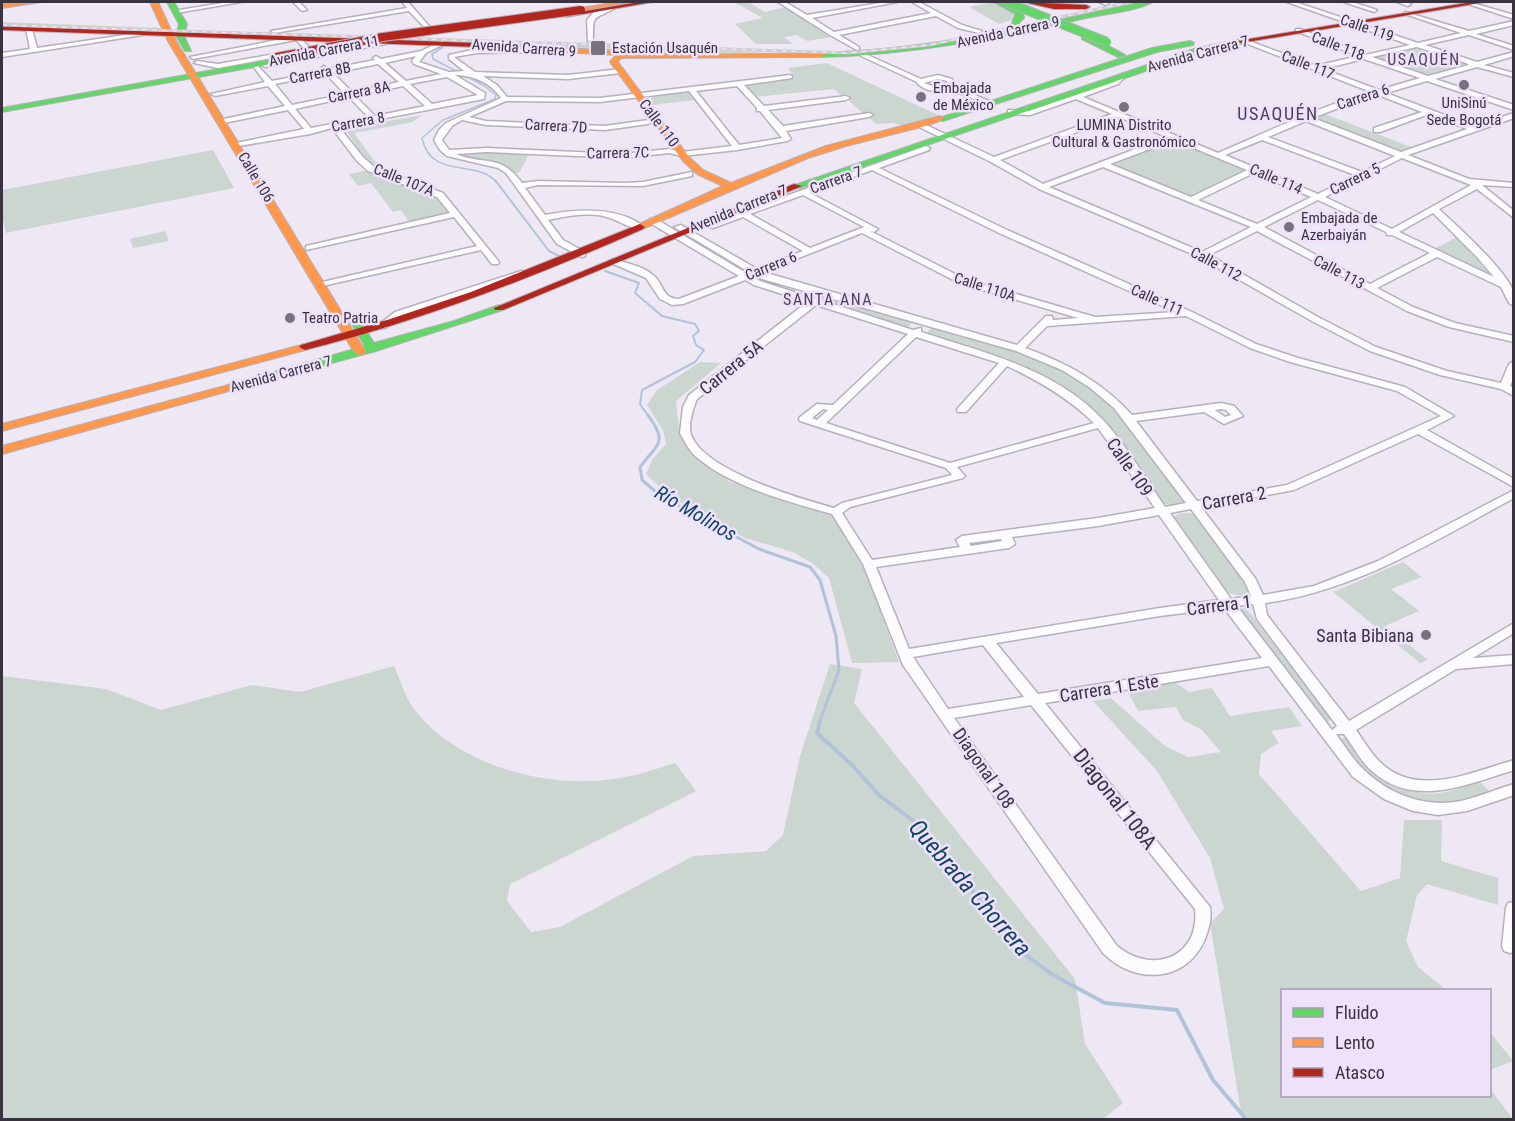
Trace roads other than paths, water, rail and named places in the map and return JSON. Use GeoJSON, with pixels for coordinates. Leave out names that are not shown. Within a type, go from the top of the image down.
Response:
{"type":"FeatureCollection","features":[{"type":"Feature","properties":{"kind":"main road"},"geometry":{"type":"LineString","coordinates":[[2,5],[21,2]]}},
{"type":"Feature","properties":{"kind":"main road"},"geometry":{"type":"LineString","coordinates":[[2,5],[37,2]]}},
{"type":"Feature","properties":{"kind":"main road","name":"Calle 106"},"geometry":{"type":"LineString","coordinates":[[154,2],[173,29],[366,350]]}},
{"type":"Feature","properties":{"kind":"main road","name":"Avenida Carrera 11"},"geometry":{"type":"LineString","coordinates":[[2,108],[229,69],[383,37],[577,15],[622,4],[649,2]]}},
{"type":"Feature","properties":{"kind":"main road"},"geometry":{"type":"LineString","coordinates":[[998,2],[1020,13],[1020,18],[1014,23]]}},
{"type":"Feature","properties":{"kind":"main road"},"geometry":{"type":"LineString","coordinates":[[1006,2],[1124,51]]}},
{"type":"Feature","properties":{"kind":"main road"},"geometry":{"type":"LineString","coordinates":[[1018,2],[1124,51]]}},
{"type":"Feature","properties":{"kind":"main road"},"geometry":{"type":"LineString","coordinates":[[1027,2],[1054,7],[1100,6]]}},
{"type":"Feature","properties":{"kind":"main road","name":"Avenida Carrera 9"},"geometry":{"type":"LineString","coordinates":[[2,20],[126,25],[361,43],[384,38],[442,44],[570,51],[593,46],[632,54],[694,57],[860,52],[912,44],[961,30],[979,31],[1100,6],[1149,2]]}},
{"type":"Feature","properties":{"kind":"main road","name":"Avenida Carrera 7"},"geometry":{"type":"LineString","coordinates":[[2,450],[366,350],[501,308],[809,181],[985,105],[1124,51],[1179,45],[1426,2]]}},
{"type":"Feature","properties":{"kind":"main road","name":"Avenida Carrera 7"},"geometry":{"type":"LineString","coordinates":[[2,428],[382,326],[477,295],[562,263],[775,167],[833,147],[930,130],[1011,112],[1124,51],[1162,62],[1206,48],[1351,22],[1405,6],[1476,2]]}},
{"type":"Feature","properties":{"kind":"main road"},"geometry":{"type":"LineString","coordinates":[[384,38],[622,4]]}},
{"type":"Feature","properties":{"kind":"main road","name":"Calle 106"},"geometry":{"type":"LineString","coordinates":[[173,6],[173,29]]}},
{"type":"Feature","properties":{"kind":"main road"},"geometry":{"type":"LineString","coordinates":[[1100,6],[1082,20],[1085,26],[1124,51]]}},
{"type":"Feature","properties":{"kind":"main road","name":"Avenida Carrera 9"},"geometry":{"type":"LineString","coordinates":[[2,28],[153,33],[173,29],[274,31],[384,38],[593,46],[892,53],[947,45],[1028,28],[1100,6]]}},
{"type":"Feature","properties":{"kind":"main road"},"geometry":{"type":"LineString","coordinates":[[1028,28],[1066,29],[1124,51],[1162,62]]}},
{"type":"Feature","properties":{"kind":"main road","name":"Calle 110"},"geometry":{"type":"LineString","coordinates":[[593,46],[617,72],[689,174],[725,188]]}},
{"type":"Feature","properties":{"kind":"main road"},"geometry":{"type":"LineString","coordinates":[[617,72],[614,60],[620,56],[632,54]]}},
{"type":"Feature","properties":{"kind":"main road","name":"Avenida Carrera 11"},"geometry":{"type":"LineString","coordinates":[[199,74],[278,59]]}},
{"type":"Feature","properties":{"kind":"main road","name":"Calle 106"},"geometry":{"type":"LineString","coordinates":[[199,74],[226,120]]}},
{"type":"Feature","properties":{"kind":"main road","name":"Calle 110"},"geometry":{"type":"LineString","coordinates":[[635,97],[648,122],[676,153],[725,188]]}},
{"type":"Feature","properties":{"kind":"main road","name":"Calle 106"},"geometry":{"type":"LineString","coordinates":[[241,145],[309,248],[326,284]]}},
{"type":"Feature","properties":{"kind":"street"},"geometry":{"type":"LineString","coordinates":[[173,6],[238,2]]}},
{"type":"Feature","properties":{"kind":"street"},"geometry":{"type":"LineString","coordinates":[[296,2],[304,10]]}},
{"type":"Feature","properties":{"kind":"street"},"geometry":{"type":"LineString","coordinates":[[404,2],[427,27]]}},
{"type":"Feature","properties":{"kind":"street"},"geometry":{"type":"LineString","coordinates":[[781,2],[860,52],[921,81],[921,85],[926,88],[946,88],[985,105]]}},
{"type":"Feature","properties":{"kind":"street"},"geometry":{"type":"LineString","coordinates":[[805,17],[894,2]]}},
{"type":"Feature","properties":{"kind":"street"},"geometry":{"type":"LineString","coordinates":[[915,2],[961,30]]}},
{"type":"Feature","properties":{"kind":"street","name":"Calle 119"},"geometry":{"type":"LineString","coordinates":[[1290,2],[1514,75]]}},
{"type":"Feature","properties":{"kind":"street"},"geometry":{"type":"LineString","coordinates":[[1347,2],[1374,10]]}},
{"type":"Feature","properties":{"kind":"street"},"geometry":{"type":"LineString","coordinates":[[1476,2],[1514,17]]}},
{"type":"Feature","properties":{"kind":"street"},"geometry":{"type":"LineString","coordinates":[[1405,6],[1468,33],[1514,48]]}},
{"type":"Feature","properties":{"kind":"street"},"geometry":{"type":"LineString","coordinates":[[274,31],[410,9]]}},
{"type":"Feature","properties":{"kind":"street"},"geometry":{"type":"LineString","coordinates":[[832,34],[938,14]]}},
{"type":"Feature","properties":{"kind":"street"},"geometry":{"type":"LineString","coordinates":[[577,15],[593,46]]}},
{"type":"Feature","properties":{"kind":"street"},"geometry":{"type":"LineString","coordinates":[[1315,68],[1514,22]]}},
{"type":"Feature","properties":{"kind":"street"},"geometry":{"type":"LineString","coordinates":[[29,29],[34,50]]}},
{"type":"Feature","properties":{"kind":"street","name":"Calle 118"},"geometry":{"type":"LineString","coordinates":[[1298,30],[1365,57],[1514,108]]}},
{"type":"Feature","properties":{"kind":"street"},"geometry":{"type":"LineString","coordinates":[[2,55],[153,33]]}},
{"type":"Feature","properties":{"kind":"street"},"geometry":{"type":"LineString","coordinates":[[199,74],[298,38],[374,119]]}},
{"type":"Feature","properties":{"kind":"street","name":"Calle 117"},"geometry":{"type":"LineString","coordinates":[[1242,40],[1474,129]]}},
{"type":"Feature","properties":{"kind":"street"},"geometry":{"type":"LineString","coordinates":[[229,69],[256,66],[361,43],[431,107]]}},
{"type":"Feature","properties":{"kind":"street"},"geometry":{"type":"LineString","coordinates":[[442,44],[424,52],[415,61],[451,73]]}},
{"type":"Feature","properties":{"kind":"street"},"geometry":{"type":"LineString","coordinates":[[506,99],[501,91],[487,81],[468,73],[454,62],[451,56],[477,51],[570,51]]}},
{"type":"Feature","properties":{"kind":"street"},"geometry":{"type":"LineString","coordinates":[[1011,112],[1030,113],[1119,82],[1124,51]]}},
{"type":"Feature","properties":{"kind":"street","name":"Carrera 8B"},"geometry":{"type":"LineString","coordinates":[[199,74],[271,83],[424,52]]}},
{"type":"Feature","properties":{"kind":"street"},"geometry":{"type":"LineString","coordinates":[[199,74],[222,66],[311,53]]}},
{"type":"Feature","properties":{"kind":"street"},"geometry":{"type":"LineString","coordinates":[[892,53],[891,59],[898,65],[929,78],[950,80],[953,84],[946,88]]}},
{"type":"Feature","properties":{"kind":"street","name":"Carrera 6"},"geometry":{"type":"LineString","coordinates":[[1219,155],[1305,118],[1377,92],[1514,54]]}},
{"type":"Feature","properties":{"kind":"street"},"geometry":{"type":"LineString","coordinates":[[256,66],[310,132]]}},
{"type":"Feature","properties":{"kind":"street","name":"Carrera 8A"},"geometry":{"type":"LineString","coordinates":[[226,120],[451,73],[567,77],[617,72]]}},
{"type":"Feature","properties":{"kind":"street","name":"Carrera 8"},"geometry":{"type":"LineString","coordinates":[[241,145],[481,98],[482,95],[451,73]]}},
{"type":"Feature","properties":{"kind":"street"},"geometry":{"type":"LineString","coordinates":[[487,81],[497,75]]}},
{"type":"Feature","properties":{"kind":"street"},"geometry":{"type":"LineString","coordinates":[[582,254],[562,244],[521,186],[504,167],[467,160],[448,152],[440,146],[439,135],[451,123],[506,99],[586,100],[635,97],[790,77]]}},
{"type":"Feature","properties":{"kind":"street"},"geometry":{"type":"LineString","coordinates":[[921,81],[929,78]]}},
{"type":"Feature","properties":{"kind":"street"},"geometry":{"type":"LineString","coordinates":[[739,84],[781,129],[869,116]]}},
{"type":"Feature","properties":{"kind":"street"},"geometry":{"type":"LineString","coordinates":[[692,90],[738,148]]}},
{"type":"Feature","properties":{"kind":"street","name":"Calle 114"},"geometry":{"type":"LineString","coordinates":[[1077,97],[1318,197],[1504,285]]}},
{"type":"Feature","properties":{"kind":"street"},"geometry":{"type":"LineString","coordinates":[[760,109],[846,98]]}},
{"type":"Feature","properties":{"kind":"street"},"geometry":{"type":"LineString","coordinates":[[1377,130],[1429,112]]}},
{"type":"Feature","properties":{"kind":"street"},"geometry":{"type":"LineString","coordinates":[[994,160],[1120,114]]}},
{"type":"Feature","properties":{"kind":"street","name":"Carrera 5"},"geometry":{"type":"LineString","coordinates":[[1202,255],[1403,155],[1514,115]]}},
{"type":"Feature","properties":{"kind":"street","name":"Carrera 7D"},"geometry":{"type":"LineString","coordinates":[[463,118],[486,123],[605,128],[648,122]]}},
{"type":"Feature","properties":{"kind":"street"},"geometry":{"type":"LineString","coordinates":[[1305,118],[1478,185],[1514,216]]}},
{"type":"Feature","properties":{"kind":"street","name":"Calle 107A"},"geometry":{"type":"LineString","coordinates":[[335,127],[360,159],[372,169],[440,195],[495,262]]}},
{"type":"Feature","properties":{"kind":"street","name":"Carrera 7C"},"geometry":{"type":"LineString","coordinates":[[448,152],[487,150],[623,156],[676,153],[738,148],[787,139],[781,129]]}},
{"type":"Feature","properties":{"kind":"street","name":"Calle 112"},"geometry":{"type":"LineString","coordinates":[[930,130],[994,160],[1042,187],[1202,255],[1373,349],[1444,373],[1509,390]]}},
{"type":"Feature","properties":{"kind":"street"},"geometry":{"type":"LineString","coordinates":[[1042,187],[1174,137]]}},
{"type":"Feature","properties":{"kind":"street"},"geometry":{"type":"LineString","coordinates":[[1262,137],[1362,175]]}},
{"type":"Feature","properties":{"kind":"street","name":"Carrera 7"},"geometry":{"type":"LineString","coordinates":[[713,225],[926,148]]}},
{"type":"Feature","properties":{"kind":"street","name":"Calle 113"},"geometry":{"type":"LineString","coordinates":[[1104,164],[1257,227],[1410,309],[1452,325],[1514,339]]}},
{"type":"Feature","properties":{"kind":"street","name":"Calle 111"},"geometry":{"type":"LineString","coordinates":[[871,167],[1002,231],[1187,313],[1264,350],[1401,389],[1449,416]]}},
{"type":"Feature","properties":{"kind":"street"},"geometry":{"type":"LineString","coordinates":[[1191,200],[1254,170]]}},
{"type":"Feature","properties":{"kind":"street"},"geometry":{"type":"LineString","coordinates":[[521,186],[549,183],[643,184],[689,174]]}},
{"type":"Feature","properties":{"kind":"street"},"geometry":{"type":"LineString","coordinates":[[1467,181],[1500,182],[1514,185]]}},
{"type":"Feature","properties":{"kind":"street"},"geometry":{"type":"LineString","coordinates":[[1390,233],[1478,185]]}},
{"type":"Feature","properties":{"kind":"street","name":"Calle 110A"},"geometry":{"type":"LineString","coordinates":[[803,192],[883,241],[962,281],[1092,319]]}},
{"type":"Feature","properties":{"kind":"street"},"geometry":{"type":"LineString","coordinates":[[1434,210],[1469,242],[1509,290],[1514,303]]}},
{"type":"Feature","properties":{"kind":"street","name":"Calle 109"},"geometry":{"type":"LineString","coordinates":[[543,218],[570,213],[608,214],[651,222],[679,233],[750,275],[914,333],[1005,362],[1043,378],[1064,390],[1080,402],[1101,424],[1228,604],[1358,773],[1377,790],[1401,801],[1425,808],[1451,808],[1513,792]]}},
{"type":"Feature","properties":{"kind":"street"},"geometry":{"type":"LineString","coordinates":[[309,248],[456,214]]}},
{"type":"Feature","properties":{"kind":"street"},"geometry":{"type":"LineString","coordinates":[[743,214],[810,251]]}},
{"type":"Feature","properties":{"kind":"street","name":"Carrera 6"},"geometry":{"type":"LineString","coordinates":[[613,262],[650,277],[662,298],[670,302],[680,302],[866,229]]}},
{"type":"Feature","properties":{"kind":"street"},"geometry":{"type":"LineString","coordinates":[[326,284],[483,247]]}},
{"type":"Feature","properties":{"kind":"street"},"geometry":{"type":"LineString","coordinates":[[1370,288],[1436,254]]}},
{"type":"Feature","properties":{"kind":"street","name":"Calle 109"},"geometry":{"type":"LineString","coordinates":[[818,298],[1019,349],[1048,359],[1093,382],[1113,399],[1129,419],[1255,587],[1261,616],[1376,767],[1407,785],[1424,787],[1437,786],[1514,765]]}},
{"type":"Feature","properties":{"kind":"street","name":"Carrera 5A"},"geometry":{"type":"LineString","coordinates":[[818,298],[693,397],[688,406],[685,433],[703,458],[722,469],[836,512]]}},
{"type":"Feature","properties":{"kind":"street"},"geometry":{"type":"LineString","coordinates":[[1019,349],[1057,310]]}},
{"type":"Feature","properties":{"kind":"street"},"geometry":{"type":"LineString","coordinates":[[1044,323],[1187,313]]}},
{"type":"Feature","properties":{"kind":"street"},"geometry":{"type":"LineString","coordinates":[[819,424],[924,324]]}},
{"type":"Feature","properties":{"kind":"street"},"geometry":{"type":"LineString","coordinates":[[962,410],[1005,362]]}},
{"type":"Feature","properties":{"kind":"street"},"geometry":{"type":"LineString","coordinates":[[1509,390],[1514,364]]}},
{"type":"Feature","properties":{"kind":"street"},"geometry":{"type":"LineString","coordinates":[[835,408],[822,406],[804,419],[950,466],[1101,424]]}},
{"type":"Feature","properties":{"kind":"street"},"geometry":{"type":"LineString","coordinates":[[1129,419],[1206,408]]}},
{"type":"Feature","properties":{"kind":"street","name":"Carrera 2"},"geometry":{"type":"LineString","coordinates":[[869,564],[1010,544],[1005,534],[1194,506],[1290,488],[1449,416]]}},
{"type":"Feature","properties":{"kind":"street"},"geometry":{"type":"LineString","coordinates":[[1419,430],[1514,484]]}},
{"type":"Feature","properties":{"kind":"street"},"geometry":{"type":"LineString","coordinates":[[836,512],[846,505],[958,476],[950,466]]}},
{"type":"Feature","properties":{"kind":"street","name":"Carrera 1"},"geometry":{"type":"LineString","coordinates":[[904,654],[1317,589],[1382,564],[1514,493]]}},
{"type":"Feature","properties":{"kind":"street","name":"Diagonal 108"},"geometry":{"type":"LineString","coordinates":[[836,512],[869,564],[904,654],[1114,953],[1139,966],[1159,970],[1180,963]]}},
{"type":"Feature","properties":{"kind":"street"},"geometry":{"type":"LineString","coordinates":[[1327,732],[1347,729],[1514,627]]}},
{"type":"Feature","properties":{"kind":"street","name":"Diagonal 108A"},"geometry":{"type":"LineString","coordinates":[[987,642],[1036,699],[1202,907],[1204,919],[1201,930],[1193,948],[1180,963]]}},
{"type":"Feature","properties":{"kind":"street"},"geometry":{"type":"LineString","coordinates":[[1452,664],[1514,659]]}},
{"type":"Feature","properties":{"kind":"street","name":"Carrera 1 Este"},"geometry":{"type":"LineString","coordinates":[[947,714],[1272,661]]}},
{"type":"Feature","properties":{"kind":"street"},"geometry":{"type":"LineString","coordinates":[[1490,771],[1513,792]]}},
{"type":"Feature","properties":{"kind":"street"},"geometry":{"type":"LineString","coordinates":[[1510,946],[1514,908]]}},
{"type":"Feature","properties":{"kind":"waterway","name":"Río Molinos"},"geometry":{"type":"LineString","coordinates":[[443,47],[432,54],[433,59],[483,85],[496,95],[495,99],[443,120],[422,138],[427,151],[444,164],[478,171],[488,175],[496,182]]}},
{"type":"Feature","properties":{"kind":"waterway","name":"Río Molinos"},"geometry":{"type":"LineString","coordinates":[[495,180],[549,251],[559,256]]}},
{"type":"Feature","properties":{"kind":"waterway","name":"Río Molinos"},"geometry":{"type":"LineString","coordinates":[[605,271],[639,283],[635,293],[662,316],[695,324],[699,331],[693,336],[696,345],[704,350],[695,362],[642,390],[640,404],[649,417]]}},
{"type":"Feature","properties":{"kind":"waterway","name":"Río Molinos"},"geometry":{"type":"LineString","coordinates":[[648,415],[658,431],[659,442],[640,467],[642,480],[662,497],[759,549],[810,567],[820,580],[836,636],[839,670],[819,723]]}},
{"type":"Feature","properties":{"kind":"waterway","name":"Quebrada Chorrera"},"geometry":{"type":"LineString","coordinates":[[820,722],[817,733],[851,764],[879,795],[924,829],[1018,949],[1053,975],[1105,1003],[1177,1010],[1213,1080],[1247,1120]]}},
{"type":"Feature","properties":{"kind":"railway"},"geometry":{"type":"LineString","coordinates":[[2,25],[848,53],[929,45],[1131,2]]}},
{"type":"Feature","properties":{"kind":"place","name":"Estación Usaquén"},"geometry":{"type":"Point","coordinates":[598,48]}},
{"type":"Feature","properties":{"kind":"place","name":"UniSinú Sede Bogotá"},"geometry":{"type":"Point","coordinates":[1464,85]}},
{"type":"Feature","properties":{"kind":"place","name":"Embajada de México"},"geometry":{"type":"Point","coordinates":[921,97]}},
{"type":"Feature","properties":{"kind":"place","name":"LUMINA Distrito Cultural & Gastronómico"},"geometry":{"type":"Point","coordinates":[1124,107]}},
{"type":"Feature","properties":{"kind":"place","name":"Embajada de Azerbaiyán"},"geometry":{"type":"Point","coordinates":[1289,227]}},
{"type":"Feature","properties":{"kind":"place","name":"Teatro Patria"},"geometry":{"type":"Point","coordinates":[290,318]}},
{"type":"Feature","properties":{"kind":"place","name":"Santa Bibiana"},"geometry":{"type":"Point","coordinates":[1426,635]}},
{"type":"Feature","properties":{"kind":"district","name":"USAQUÉN"},"geometry":{"type":"Point","coordinates":[1424,59]}},
{"type":"Feature","properties":{"kind":"district","name":"USAQUÉN"},"geometry":{"type":"Point","coordinates":[1278,113]}},
{"type":"Feature","properties":{"kind":"district","name":"SANTA ANA"},"geometry":{"type":"Point","coordinates":[828,299]}}]}
